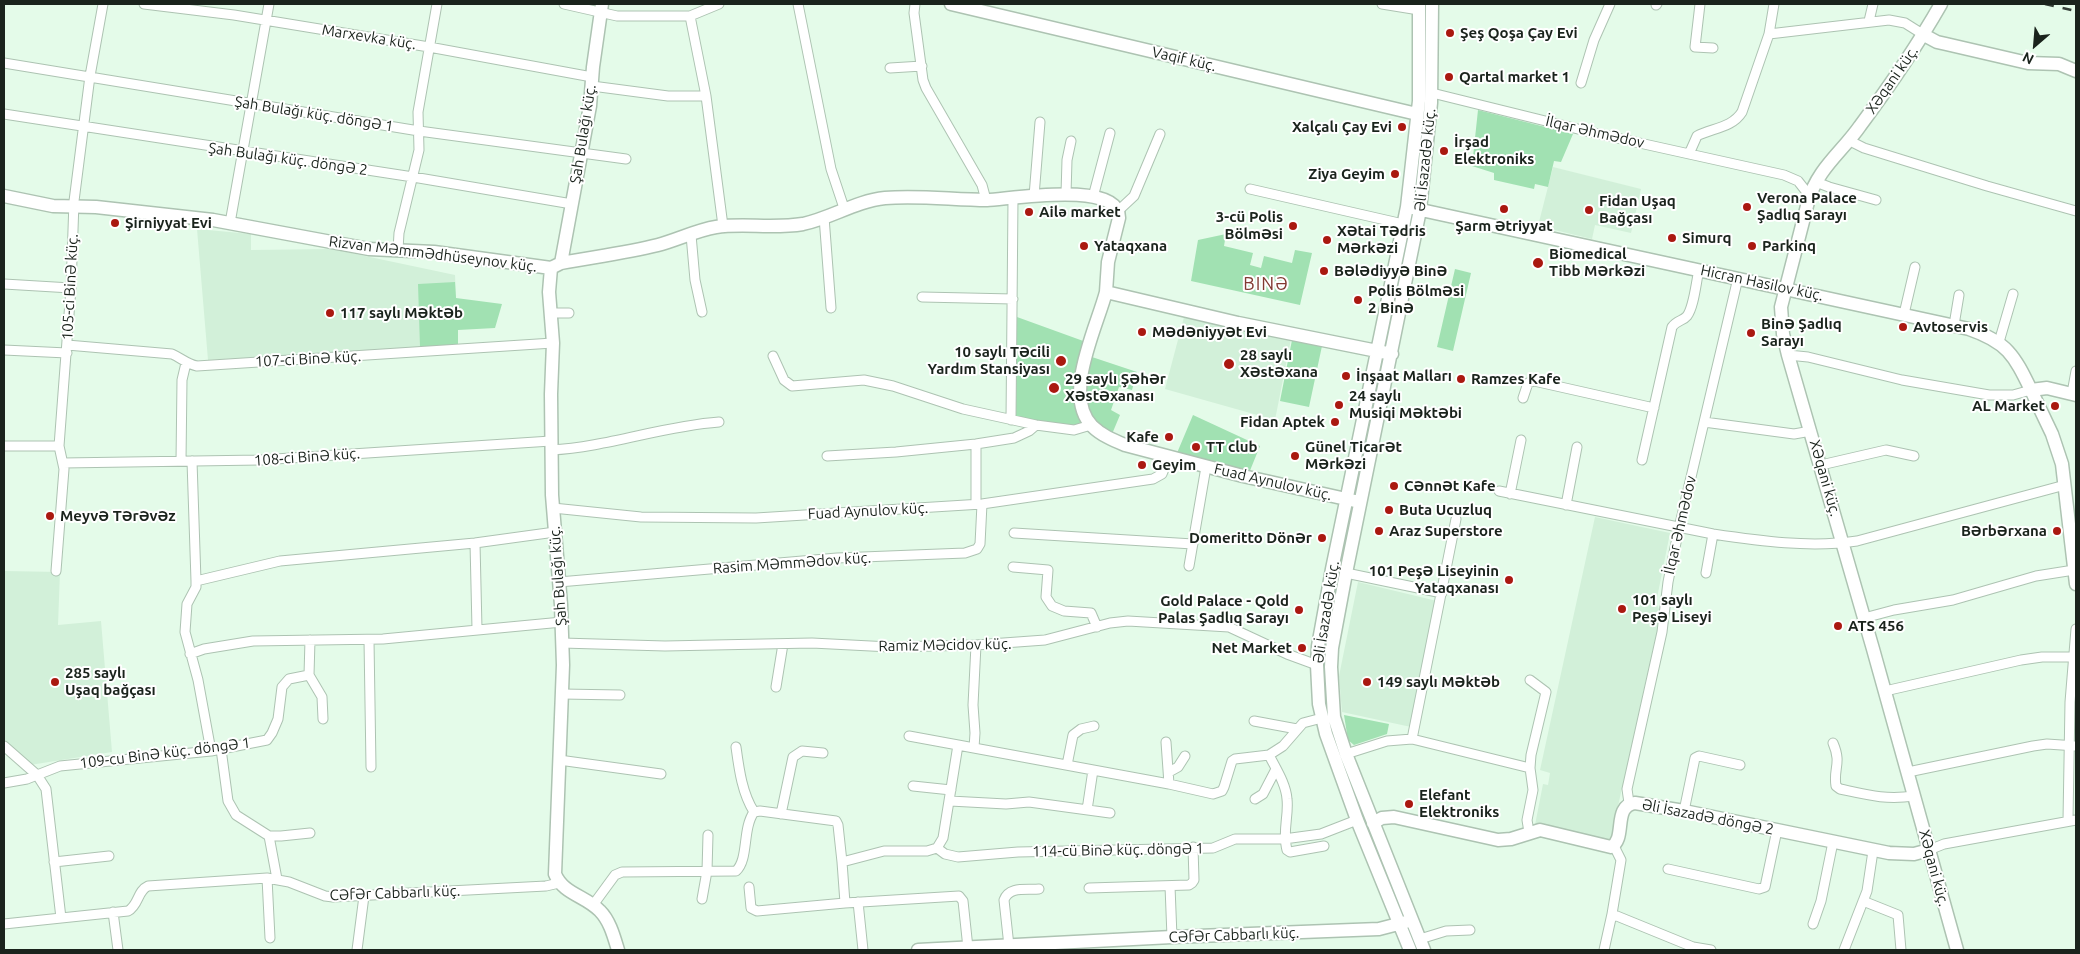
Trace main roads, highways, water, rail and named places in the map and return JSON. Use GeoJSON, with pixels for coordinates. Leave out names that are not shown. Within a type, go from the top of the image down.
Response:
{"type":"FeatureCollection","features":[{"type":"Feature","properties":{"kind":"railway"},"geometry":{"type":"LineString","coordinates":[[2045,4],[2076,11]]}},
{"type":"Feature","properties":{"kind":"place","name":"Şeş Qoşa Çay Evi"},"geometry":{"type":"Point","coordinates":[1450,33]}},
{"type":"Feature","properties":{"kind":"place","name":"Qartal market 1"},"geometry":{"type":"Point","coordinates":[1449,77]}},
{"type":"Feature","properties":{"kind":"place","name":"Xalçalı Çay Evi"},"geometry":{"type":"Point","coordinates":[1402,127]}},
{"type":"Feature","properties":{"kind":"place","name":"İrşad Elektroniks"},"geometry":{"type":"Point","coordinates":[1444,151]}},
{"type":"Feature","properties":{"kind":"place","name":"Ziya Geyim"},"geometry":{"type":"Point","coordinates":[1395,174]}},
{"type":"Feature","properties":{"kind":"place","name":"Verona Palace Şadlıq Sarayı"},"geometry":{"type":"Point","coordinates":[1747,207]}},
{"type":"Feature","properties":{"kind":"place","name":"Şarm Ətriyyat"},"geometry":{"type":"Point","coordinates":[1504,209]}},
{"type":"Feature","properties":{"kind":"place","name":"Fidan Uşaq Bağçası"},"geometry":{"type":"Point","coordinates":[1589,210]}},
{"type":"Feature","properties":{"kind":"place","name":"Ailә market"},"geometry":{"type":"Point","coordinates":[1029,212]}},
{"type":"Feature","properties":{"kind":"place","name":"Şirniyyat Evi"},"geometry":{"type":"Point","coordinates":[115,223]}},
{"type":"Feature","properties":{"kind":"place","name":"3-cü Polis Bölməsi"},"geometry":{"type":"Point","coordinates":[1293,226]}},
{"type":"Feature","properties":{"kind":"place","name":"Simurq"},"geometry":{"type":"Point","coordinates":[1672,238]}},
{"type":"Feature","properties":{"kind":"place","name":"Xətai Tədris Mərkəzi"},"geometry":{"type":"Point","coordinates":[1327,240]}},
{"type":"Feature","properties":{"kind":"place","name":"Yataqxana"},"geometry":{"type":"Point","coordinates":[1084,246]}},
{"type":"Feature","properties":{"kind":"place","name":"Parkinq"},"geometry":{"type":"Point","coordinates":[1752,246]}},
{"type":"Feature","properties":{"kind":"place","name":"Biomedical Tibb Mərkəzi"},"geometry":{"type":"Point","coordinates":[1538,263]}},
{"type":"Feature","properties":{"kind":"place","name":"Bələdiyyə Binə"},"geometry":{"type":"Point","coordinates":[1324,271]}},
{"type":"Feature","properties":{"kind":"place","name":"Polis Bölməsi 2 Binə"},"geometry":{"type":"Point","coordinates":[1358,300]}},
{"type":"Feature","properties":{"kind":"place","name":"117 saylı Məktəb"},"geometry":{"type":"Point","coordinates":[330,313]}},
{"type":"Feature","properties":{"kind":"place","name":"Avtoservis"},"geometry":{"type":"Point","coordinates":[1903,327]}},
{"type":"Feature","properties":{"kind":"place","name":"Mədəniyyət Evi"},"geometry":{"type":"Point","coordinates":[1142,332]}},
{"type":"Feature","properties":{"kind":"place","name":"Binə Şadlıq Sarayı"},"geometry":{"type":"Point","coordinates":[1751,333]}},
{"type":"Feature","properties":{"kind":"place","name":"10 saylı Təcili Yardım Stansiyası"},"geometry":{"type":"Point","coordinates":[1061,361]}},
{"type":"Feature","properties":{"kind":"place","name":"28 saylı Xəstəxana"},"geometry":{"type":"Point","coordinates":[1229,364]}},
{"type":"Feature","properties":{"kind":"place","name":"İnşaat Malları"},"geometry":{"type":"Point","coordinates":[1346,376]}},
{"type":"Feature","properties":{"kind":"place","name":"Ramzes Kafe"},"geometry":{"type":"Point","coordinates":[1461,379]}},
{"type":"Feature","properties":{"kind":"place","name":"29 saylı Şəhər Xəstəxanası"},"geometry":{"type":"Point","coordinates":[1054,388]}},
{"type":"Feature","properties":{"kind":"place","name":"24 saylı Musiqi Məktəbi"},"geometry":{"type":"Point","coordinates":[1339,405]}},
{"type":"Feature","properties":{"kind":"place","name":"AL Market"},"geometry":{"type":"Point","coordinates":[2055,406]}},
{"type":"Feature","properties":{"kind":"place","name":"Fidan Aptek"},"geometry":{"type":"Point","coordinates":[1335,422]}},
{"type":"Feature","properties":{"kind":"place","name":"Kafe"},"geometry":{"type":"Point","coordinates":[1169,437]}},
{"type":"Feature","properties":{"kind":"place","name":"TT club"},"geometry":{"type":"Point","coordinates":[1196,447]}},
{"type":"Feature","properties":{"kind":"place","name":"Günel Ticarət Mərkəzi"},"geometry":{"type":"Point","coordinates":[1295,456]}},
{"type":"Feature","properties":{"kind":"place","name":"Geyim"},"geometry":{"type":"Point","coordinates":[1142,465]}},
{"type":"Feature","properties":{"kind":"place","name":"Cənnət Kafe"},"geometry":{"type":"Point","coordinates":[1394,486]}},
{"type":"Feature","properties":{"kind":"place","name":"Buta Ucuzluq"},"geometry":{"type":"Point","coordinates":[1389,510]}},
{"type":"Feature","properties":{"kind":"place","name":"Meyvə Tərəvəz"},"geometry":{"type":"Point","coordinates":[50,516]}},
{"type":"Feature","properties":{"kind":"place","name":"Araz Superstore"},"geometry":{"type":"Point","coordinates":[1379,531]}},
{"type":"Feature","properties":{"kind":"place","name":"Bərbərxana"},"geometry":{"type":"Point","coordinates":[2057,531]}},
{"type":"Feature","properties":{"kind":"place","name":"Domeritto Dönər"},"geometry":{"type":"Point","coordinates":[1322,538]}},
{"type":"Feature","properties":{"kind":"place","name":"101 Peşə Liseyinin Yataqxanası"},"geometry":{"type":"Point","coordinates":[1509,580]}},
{"type":"Feature","properties":{"kind":"place","name":"101 saylı Peşə Liseyi"},"geometry":{"type":"Point","coordinates":[1622,609]}},
{"type":"Feature","properties":{"kind":"place","name":"Gold Palace - Qold Palas Şadlıq Sarayı"},"geometry":{"type":"Point","coordinates":[1299,610]}},
{"type":"Feature","properties":{"kind":"place","name":"ATS 456"},"geometry":{"type":"Point","coordinates":[1838,626]}},
{"type":"Feature","properties":{"kind":"place","name":"Net Market"},"geometry":{"type":"Point","coordinates":[1302,648]}},
{"type":"Feature","properties":{"kind":"place","name":"285 saylı Uşaq bağçası"},"geometry":{"type":"Point","coordinates":[55,682]}},
{"type":"Feature","properties":{"kind":"place","name":"149 saylı Məktəb"},"geometry":{"type":"Point","coordinates":[1367,682]}},
{"type":"Feature","properties":{"kind":"place","name":"Elefant Elektroniks"},"geometry":{"type":"Point","coordinates":[1409,804]}},
{"type":"Feature","properties":{"kind":"district","name":"BINƏ"},"geometry":{"type":"Point","coordinates":[1266,284]}}]}
